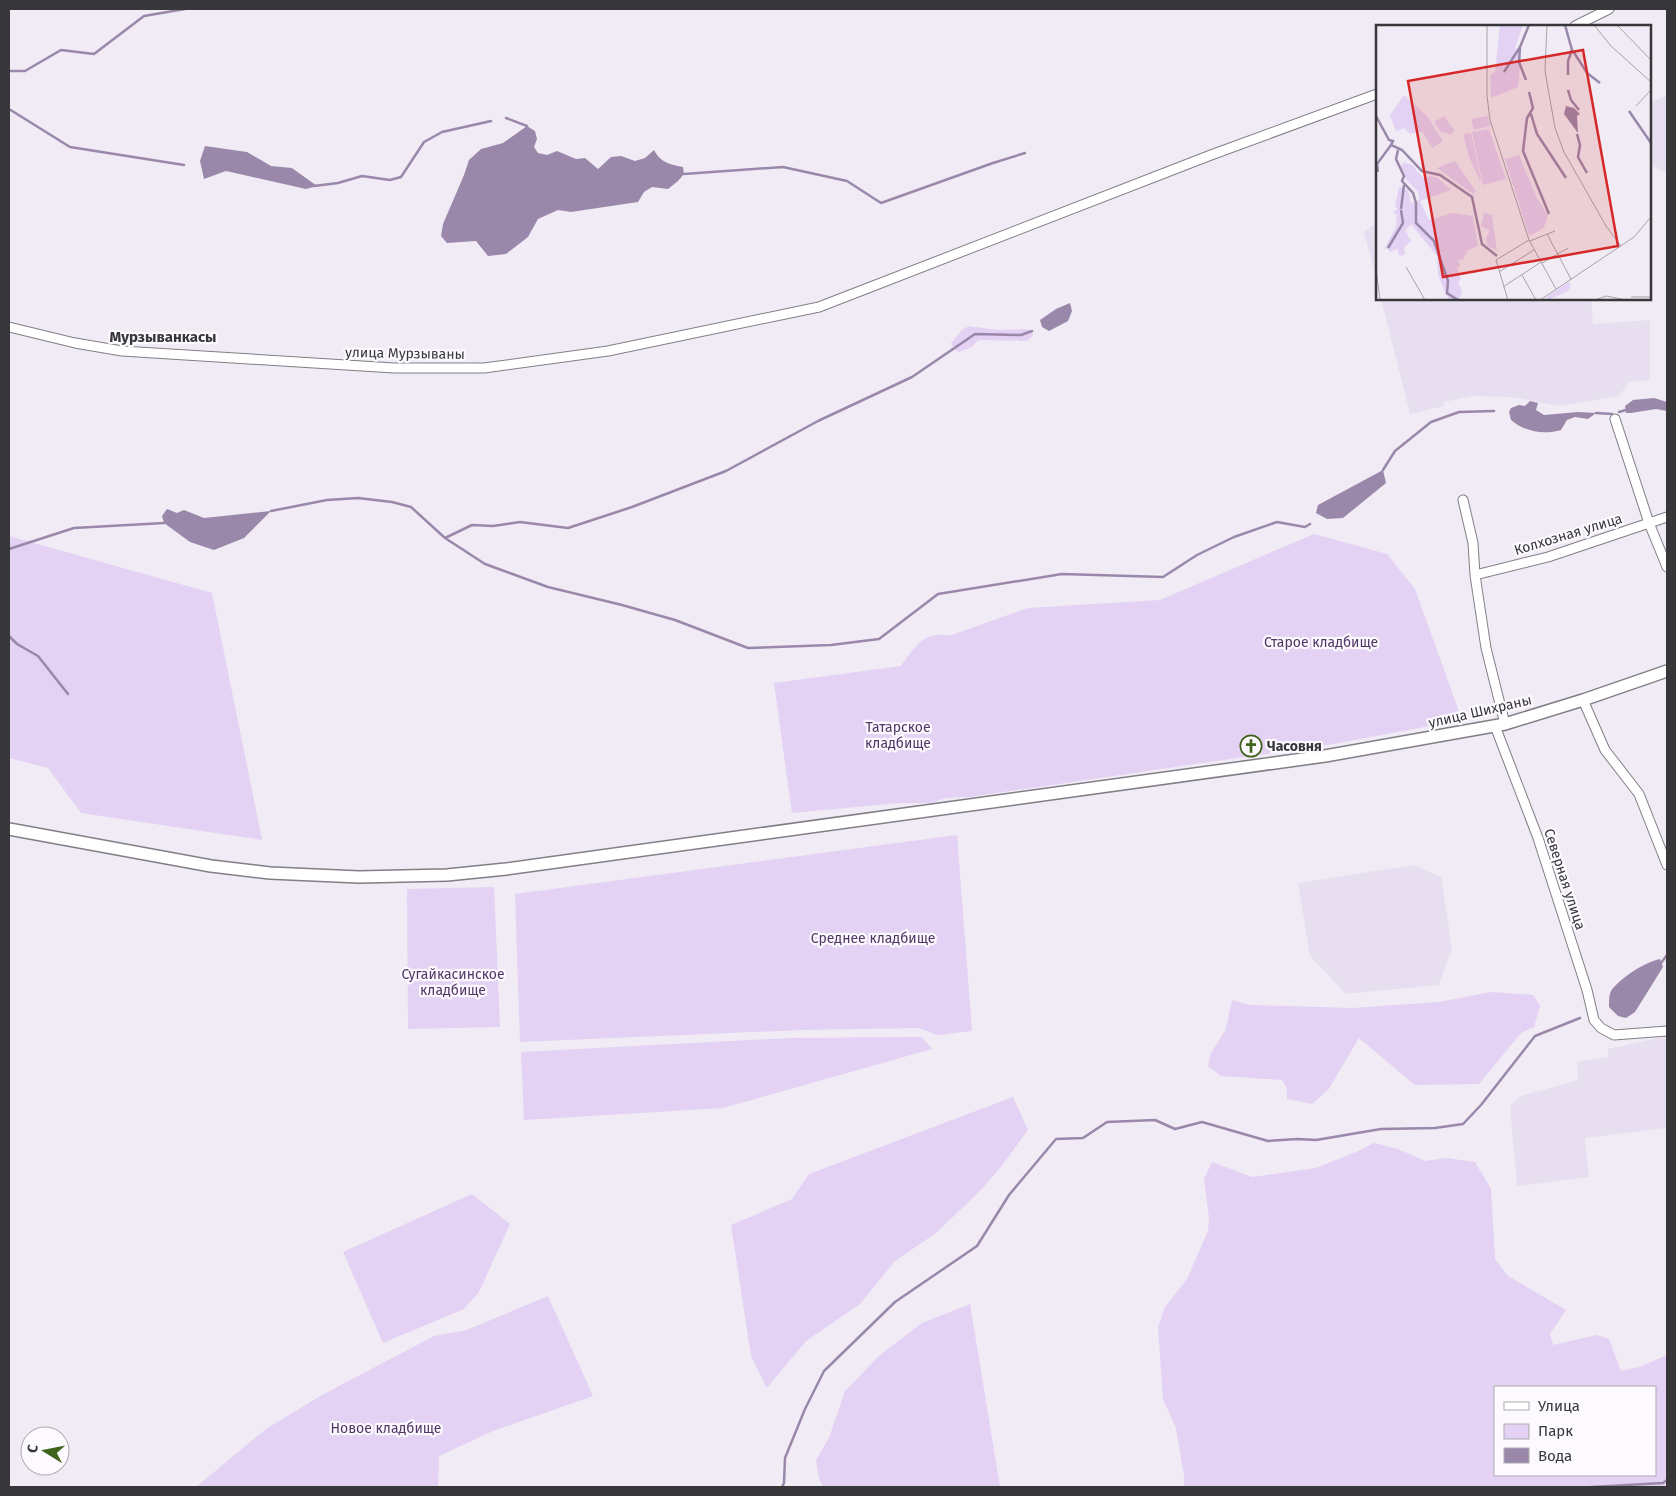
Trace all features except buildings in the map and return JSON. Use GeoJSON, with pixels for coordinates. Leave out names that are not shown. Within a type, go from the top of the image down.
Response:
{"type":"FeatureCollection","features":[{"type":"Feature","properties":{"kind":"street"},"geometry":{"type":"LineString","coordinates":[[1576,25],[1609,9]]}},
{"type":"Feature","properties":{"kind":"street","name":"улица Мурзываны"},"geometry":{"type":"LineString","coordinates":[[9,327],[75,343],[122,351],[394,368],[484,368],[608,351],[819,307],[1211,155],[1376,94]]}},
{"type":"Feature","properties":{"kind":"street"},"geometry":{"type":"LineString","coordinates":[[1615,419],[1649,523],[1667,567]]}},
{"type":"Feature","properties":{"kind":"street","name":"Северная улица"},"geometry":{"type":"LineString","coordinates":[[1463,500],[1473,543],[1475,574],[1500,725],[1587,990],[1594,1020],[1602,1028],[1614,1035],[1667,1031]]}},
{"type":"Feature","properties":{"kind":"street","name":"Колхозная улица"},"geometry":{"type":"LineString","coordinates":[[1475,574],[1548,557],[1667,517]]}},
{"type":"Feature","properties":{"kind":"street","name":"улица Шихраны"},"geometry":{"type":"LineString","coordinates":[[9,829],[239,870],[359,877],[447,875],[506,870],[1325,756],[1500,725],[1583,700],[1667,671]]}},
{"type":"Feature","properties":{"kind":"street"},"geometry":{"type":"LineString","coordinates":[[1583,700],[1605,750],[1639,794],[1667,865]]}},
{"type":"Feature","properties":{"kind":"shaded area"},"geometry":{"type":"Polygon","coordinates":[[[1667,95],[1667,173],[1651,165],[1651,103],[1667,95]]]}},
{"type":"Feature","properties":{"kind":"shaded area"},"geometry":{"type":"Polygon","coordinates":[[[1376,223],[1376,279],[1364,232],[1376,223]]]}},
{"type":"Feature","properties":{"kind":"shaded area"},"geometry":{"type":"Polygon","coordinates":[[[1381,300],[1591,300],[1593,324],[1650,320],[1650,380],[1628,382],[1626,388],[1616,397],[1559,406],[1511,397],[1472,396],[1444,402],[1444,406],[1410,414],[1381,300]]]}},
{"type":"Feature","properties":{"kind":"shaded area"},"geometry":{"type":"Polygon","coordinates":[[[1414,865],[1441,877],[1452,948],[1439,985],[1346,994],[1310,956],[1298,883],[1414,865]]]}},
{"type":"Feature","properties":{"kind":"shaded area"},"geometry":{"type":"Polygon","coordinates":[[[1667,1036],[1667,1128],[1585,1138],[1589,1177],[1517,1186],[1510,1106],[1521,1096],[1578,1080],[1577,1062],[1608,1057],[1608,1049],[1667,1036]]]}},
{"type":"Feature","properties":{"kind":"green space"},"geometry":{"type":"Polygon","coordinates":[[[969,326],[997,330],[1025,329],[1032,331],[1033,336],[1027,341],[980,340],[972,347],[959,352],[954,349],[951,343],[962,330],[969,326]]]}},
{"type":"Feature","properties":{"kind":"green space","name":"Старое кладбище"},"geometry":{"type":"Polygon","coordinates":[[[1314,534],[1387,554],[1415,589],[1462,720],[1333,744],[969,797],[946,798],[931,803],[898,803],[792,813],[774,683],[901,666],[924,639],[938,635],[952,635],[1028,608],[1160,600],[1314,534]]]}},
{"type":"Feature","properties":{"kind":"green space"},"geometry":{"type":"Polygon","coordinates":[[[9,536],[212,593],[262,840],[81,813],[48,768],[9,758],[9,536]]]}},
{"type":"Feature","properties":{"kind":"green space","name":"Среднее кладбище"},"geometry":{"type":"Polygon","coordinates":[[[957,835],[972,1031],[937,1035],[919,1028],[802,1030],[520,1042],[515,894],[957,835]]]}},
{"type":"Feature","properties":{"kind":"green space","name":"Сугайкасинское кладбище"},"geometry":{"type":"Polygon","coordinates":[[[494,887],[500,1027],[408,1029],[407,889],[494,887]]]}},
{"type":"Feature","properties":{"kind":"green space"},"geometry":{"type":"Polygon","coordinates":[[[1492,992],[1533,995],[1540,1006],[1534,1027],[1521,1033],[1479,1084],[1415,1085],[1359,1038],[1328,1090],[1312,1104],[1287,1099],[1287,1088],[1282,1080],[1221,1076],[1208,1066],[1211,1053],[1226,1029],[1232,1000],[1250,1005],[1353,1008],[1438,1002],[1492,992]]]}},
{"type":"Feature","properties":{"kind":"green space"},"geometry":{"type":"Polygon","coordinates":[[[922,1037],[932,1049],[723,1108],[524,1120],[521,1052],[789,1038],[922,1037]]]}},
{"type":"Feature","properties":{"kind":"green space"},"geometry":{"type":"Polygon","coordinates":[[[1013,1097],[1028,1130],[1000,1168],[980,1191],[936,1233],[895,1261],[860,1304],[806,1341],[767,1388],[751,1356],[731,1225],[792,1199],[809,1174],[1013,1097]]]}},
{"type":"Feature","properties":{"kind":"green space"},"geometry":{"type":"Polygon","coordinates":[[[1374,1143],[1398,1149],[1425,1161],[1446,1158],[1475,1162],[1491,1189],[1495,1259],[1508,1276],[1566,1310],[1550,1334],[1553,1345],[1597,1335],[1609,1339],[1621,1371],[1640,1367],[1667,1355],[1667,1487],[1184,1487],[1176,1428],[1163,1399],[1158,1327],[1165,1307],[1187,1279],[1208,1231],[1209,1218],[1204,1179],[1212,1162],[1252,1177],[1316,1168],[1374,1143]]]}},
{"type":"Feature","properties":{"kind":"green space"},"geometry":{"type":"Polygon","coordinates":[[[472,1194],[510,1224],[479,1292],[464,1309],[383,1343],[343,1252],[472,1194]]]}},
{"type":"Feature","properties":{"kind":"green space","name":"Новое кладбище"},"geometry":{"type":"Polygon","coordinates":[[[548,1296],[593,1396],[493,1431],[439,1456],[438,1487],[196,1487],[266,1429],[322,1395],[434,1336],[467,1330],[548,1296]]]}},
{"type":"Feature","properties":{"kind":"green space"},"geometry":{"type":"Polygon","coordinates":[[[970,1304],[1000,1487],[823,1487],[819,1479],[816,1460],[829,1438],[845,1391],[880,1355],[922,1323],[970,1304]]]}},
{"type":"Feature","properties":{"kind":"water"},"geometry":{"type":"Polygon","coordinates":[[[527,126],[535,131],[537,139],[534,147],[538,153],[547,155],[557,151],[576,159],[585,158],[598,169],[611,157],[621,156],[635,161],[645,158],[654,150],[666,162],[683,167],[684,174],[668,189],[652,187],[644,192],[638,202],[571,212],[558,210],[538,219],[528,237],[506,254],[488,256],[476,241],[447,243],[441,236],[443,224],[469,160],[481,149],[503,143],[527,126]]]}},
{"type":"Feature","properties":{"kind":"water"},"geometry":{"type":"Polygon","coordinates":[[[205,146],[247,152],[271,166],[292,168],[317,186],[306,189],[226,171],[204,179],[200,161],[205,146]]]}},
{"type":"Feature","properties":{"kind":"water"},"geometry":{"type":"Polygon","coordinates":[[[1070,303],[1072,311],[1068,321],[1049,331],[1042,327],[1040,320],[1056,309],[1070,303]]]}},
{"type":"Feature","properties":{"kind":"water"},"geometry":{"type":"Polygon","coordinates":[[[1654,398],[1667,402],[1667,411],[1656,409],[1626,413],[1625,406],[1633,400],[1654,398]]]}},
{"type":"Feature","properties":{"kind":"water"},"geometry":{"type":"Polygon","coordinates":[[[1530,401],[1538,403],[1536,410],[1544,415],[1578,412],[1596,413],[1588,419],[1575,417],[1567,420],[1561,430],[1541,432],[1528,430],[1511,420],[1509,412],[1511,408],[1519,405],[1525,406],[1530,401]]]}},
{"type":"Feature","properties":{"kind":"water"},"geometry":{"type":"Polygon","coordinates":[[[1383,470],[1386,483],[1343,518],[1327,519],[1316,513],[1318,505],[1383,470]]]}},
{"type":"Feature","properties":{"kind":"water"},"geometry":{"type":"Polygon","coordinates":[[[167,509],[177,513],[184,510],[204,518],[271,511],[244,538],[214,550],[190,542],[164,523],[162,516],[167,509]]]}},
{"type":"Feature","properties":{"kind":"water"},"geometry":{"type":"Polygon","coordinates":[[[1660,959],[1663,967],[1635,1012],[1626,1018],[1618,1016],[1609,1007],[1611,991],[1633,971],[1647,963],[1660,959]]]}},
{"type":"Feature","properties":{"kind":"waterway"},"geometry":{"type":"LineString","coordinates":[[9,71],[25,71],[61,50],[94,54],[144,16],[185,9]]}},
{"type":"Feature","properties":{"kind":"waterway"},"geometry":{"type":"LineString","coordinates":[[9,109],[70,147],[184,165]]}},
{"type":"Feature","properties":{"kind":"waterway"},"geometry":{"type":"LineString","coordinates":[[506,118],[527,126]]}},
{"type":"Feature","properties":{"kind":"waterway"},"geometry":{"type":"LineString","coordinates":[[314,186],[338,183],[362,176],[390,180],[401,177],[424,142],[442,132],[491,121]]}},
{"type":"Feature","properties":{"kind":"waterway"},"geometry":{"type":"LineString","coordinates":[[684,174],[783,167],[847,181],[881,203],[1025,153]]}},
{"type":"Feature","properties":{"kind":"waterway"},"geometry":{"type":"LineString","coordinates":[[445,538],[472,525],[493,526],[520,522],[568,528],[632,507],[726,471],[818,421],[912,377],[975,334],[1021,335],[1032,331]]}},
{"type":"Feature","properties":{"kind":"waterway"},"geometry":{"type":"LineString","coordinates":[[1619,412],[1626,410]]}},
{"type":"Feature","properties":{"kind":"waterway"},"geometry":{"type":"LineString","coordinates":[[1383,470],[1395,451],[1431,422],[1459,412],[1494,411]]}},
{"type":"Feature","properties":{"kind":"waterway"},"geometry":{"type":"LineString","coordinates":[[1596,413],[1612,414]]}},
{"type":"Feature","properties":{"kind":"waterway"},"geometry":{"type":"LineString","coordinates":[[271,511],[327,500],[358,498],[392,502],[411,507],[445,538],[485,564],[548,587],[675,620],[748,648],[831,645],[879,639],[938,594],[1062,574],[1163,577],[1197,555],[1234,537],[1277,522],[1305,527],[1310,524]]}},
{"type":"Feature","properties":{"kind":"waterway"},"geometry":{"type":"LineString","coordinates":[[9,549],[74,528],[164,523]]}},
{"type":"Feature","properties":{"kind":"waterway"},"geometry":{"type":"LineString","coordinates":[[9,636],[17,644],[38,656],[68,694]]}},
{"type":"Feature","properties":{"kind":"waterway"},"geometry":{"type":"LineString","coordinates":[[1661,963],[1667,955]]}},
{"type":"Feature","properties":{"kind":"waterway"},"geometry":{"type":"LineString","coordinates":[[782,1487],[784,1483],[785,1458],[805,1409],[824,1371],[895,1302],[977,1246],[1009,1195],[1056,1139],[1083,1138],[1107,1122],[1155,1120],[1175,1129],[1202,1122],[1268,1141],[1316,1140],[1381,1129],[1435,1128],[1463,1124],[1481,1105],[1535,1036],[1580,1018]]}},
{"type":"Feature","properties":{"kind":"waterway"},"geometry":{"type":"LineString","coordinates":[[1591,1487],[1663,1483],[1667,1480]]}},
{"type":"Feature","properties":{"kind":"place","name":"Часовня"},"geometry":{"type":"Point","coordinates":[1251,746]}},
{"type":"Feature","properties":{"kind":"district","name":"Мурзыванкасы"},"geometry":{"type":"Point","coordinates":[163,337]}},
{"type":"Feature","properties":{"kind":"park label","name":"Татарское кладбище"},"geometry":{"type":"Point","coordinates":[898,736]}}]}
